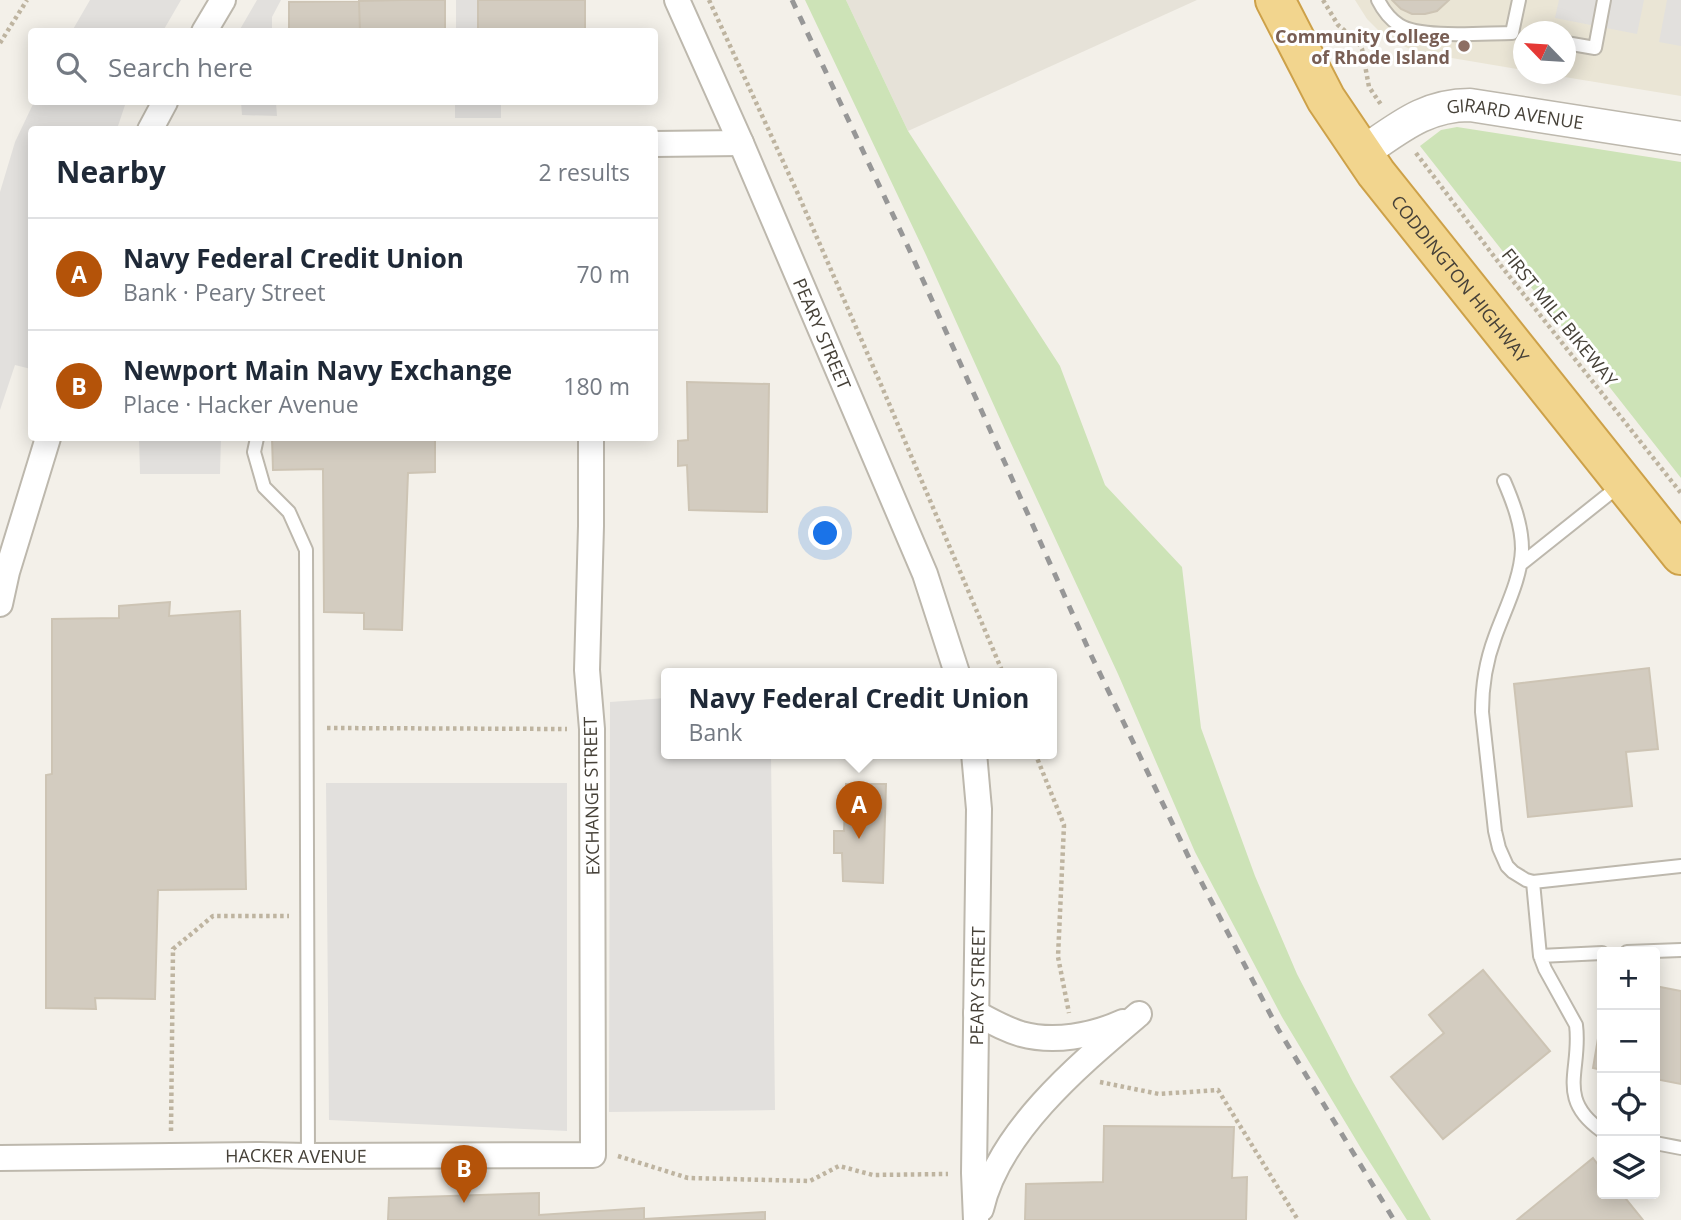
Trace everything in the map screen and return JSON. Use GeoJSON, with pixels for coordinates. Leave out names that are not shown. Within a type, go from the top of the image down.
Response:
{"type":"FeatureCollection","features":[{"type":"Feature","properties":{"kind":"highway","name":"CODDINGTON HIGHWAY"},"geometry":{"type":"LineString","coordinates":[[1275,0],[1326,99],[1362,153],[1676,549]]}},
{"type":"Feature","properties":{"kind":"street"},"geometry":{"type":"LineString","coordinates":[[206,28],[223,0]]}},
{"type":"Feature","properties":{"kind":"street","name":"PEARY STREET"},"geometry":{"type":"LineString","coordinates":[[677,0],[925,573],[955,668]]}},
{"type":"Feature","properties":{"kind":"street"},"geometry":{"type":"LineString","coordinates":[[152,126],[163,105]]}},
{"type":"Feature","properties":{"kind":"street","name":"GIRARD AVENUE"},"geometry":{"type":"LineString","coordinates":[[1362,153],[1418,116],[1438,108],[1459,105],[1681,138]]}},
{"type":"Feature","properties":{"kind":"street"},"geometry":{"type":"LineString","coordinates":[[658,144],[741,143]]}},
{"type":"Feature","properties":{"kind":"street"},"geometry":{"type":"LineString","coordinates":[[0,604],[7,572],[47,441]]}},
{"type":"Feature","properties":{"kind":"street","name":"EXCHANGE STREET"},"geometry":{"type":"LineString","coordinates":[[591,441],[587,670],[592,729],[593,1154]]}},
{"type":"Feature","properties":{"kind":"street","name":"PEARY STREET"},"geometry":{"type":"LineString","coordinates":[[975,759],[979,809],[974,1173],[977,1220]]}},
{"type":"Feature","properties":{"kind":"street"},"geometry":{"type":"LineString","coordinates":[[976,1013],[1021,1034],[1043,1038],[1069,1037],[1091,1032],[1116,1025],[1139,1014],[1081,1065],[1025,1125],[994,1172],[977,1220]]}},
{"type":"Feature","properties":{"kind":"street","name":"HACKER AVENUE"},"geometry":{"type":"LineString","coordinates":[[0,1158],[593,1154]]}},
{"type":"Feature","properties":{"kind":"lane"},"geometry":{"type":"LineString","coordinates":[[1378,0],[1392,19],[1420,32],[1513,34]]}},
{"type":"Feature","properties":{"kind":"lane"},"geometry":{"type":"LineString","coordinates":[[1518,21],[1519,0]]}},
{"type":"Feature","properties":{"kind":"lane"},"geometry":{"type":"LineString","coordinates":[[1576,45],[1595,48],[1604,0]]}},
{"type":"Feature","properties":{"kind":"lane"},"geometry":{"type":"LineString","coordinates":[[256,441],[254,452],[264,487],[289,512],[306,550],[308,1156]]}},
{"type":"Feature","properties":{"kind":"lane"},"geometry":{"type":"LineString","coordinates":[[1504,481],[1516,511],[1522,547],[1521,564],[1488,662],[1482,712],[1495,831],[1507,866],[1533,882],[1681,866]]}},
{"type":"Feature","properties":{"kind":"lane"},"geometry":{"type":"LineString","coordinates":[[1521,564],[1623,482]]}},
{"type":"Feature","properties":{"kind":"lane"},"geometry":{"type":"LineString","coordinates":[[1533,882],[1540,956],[1576,1025],[1574,1099],[1589,1122],[1597,1128]]}},
{"type":"Feature","properties":{"kind":"lane"},"geometry":{"type":"LineString","coordinates":[[1660,951],[1681,950]]}},
{"type":"Feature","properties":{"kind":"lane"},"geometry":{"type":"LineString","coordinates":[[1540,956],[1597,953]]}},
{"type":"Feature","properties":{"kind":"lane"},"geometry":{"type":"LineString","coordinates":[[1660,1144],[1681,1148]]}},
{"type":"Feature","properties":{"kind":"path"},"geometry":{"type":"LineString","coordinates":[[0,43],[27,0]]}},
{"type":"Feature","properties":{"kind":"path"},"geometry":{"type":"LineString","coordinates":[[709,0],[798,194],[1001,668]]}},
{"type":"Feature","properties":{"kind":"path"},"geometry":{"type":"LineString","coordinates":[[1323,0],[1338,26],[1358,42],[1362,49],[1367,79],[1374,95]]}},
{"type":"Feature","properties":{"kind":"path","name":"FIRST MILE BIKEWAY"},"geometry":{"type":"LineString","coordinates":[[1419,158],[1681,493]]}},
{"type":"Feature","properties":{"kind":"path"},"geometry":{"type":"LineString","coordinates":[[306,728],[592,729]]}},
{"type":"Feature","properties":{"kind":"path"},"geometry":{"type":"LineString","coordinates":[[170,1156],[173,949],[213,916],[286,916]]}},
{"type":"Feature","properties":{"kind":"path"},"geometry":{"type":"LineString","coordinates":[[593,1154],[619,1156],[688,1178],[810,1181],[839,1166],[873,1175],[974,1173]]}},
{"type":"Feature","properties":{"kind":"shaded area"},"geometry":{"type":"Polygon","coordinates":[[[90,0],[181,0],[165,28],[74,28],[90,0]]]}},
{"type":"Feature","properties":{"kind":"shaded area"},"geometry":{"type":"Polygon","coordinates":[[[257,0],[281,0],[272,17],[272,28],[241,28],[257,0]]]}},
{"type":"Feature","properties":{"kind":"shaded area"},"geometry":{"type":"Polygon","coordinates":[[[456,0],[478,0],[478,28],[456,28],[456,0]]]}},
{"type":"Feature","properties":{"kind":"shaded area"},"geometry":{"type":"Polygon","coordinates":[[[846,0],[1197,0],[908,131],[846,0]]]}},
{"type":"Feature","properties":{"kind":"shaded area","name":"Community College of Rhode Island"},"geometry":{"type":"Polygon","coordinates":[[[1355,0],[1681,0],[1681,96],[1576,79],[1576,21],[1513,21],[1513,68],[1410,49],[1386,38],[1367,19],[1355,0]]]}},
{"type":"Feature","properties":{"kind":"shaded area"},"geometry":{"type":"Polygon","coordinates":[[[1559,0],[1644,0],[1637,34],[1555,18],[1559,0]]]}},
{"type":"Feature","properties":{"kind":"shaded area"},"geometry":{"type":"Polygon","coordinates":[[[1667,0],[1681,0],[1681,46],[1659,42],[1667,0]]]}},
{"type":"Feature","properties":{"kind":"shaded area"},"geometry":{"type":"Polygon","coordinates":[[[33,105],[125,105],[118,126],[28,126],[28,368],[15,365],[0,410],[0,192],[15,142],[33,105]]]}},
{"type":"Feature","properties":{"kind":"shaded area"},"geometry":{"type":"Polygon","coordinates":[[[241,105],[276,105],[277,116],[242,115],[241,105]]]}},
{"type":"Feature","properties":{"kind":"shaded area"},"geometry":{"type":"Polygon","coordinates":[[[455,105],[501,105],[501,118],[455,118],[455,105]]]}},
{"type":"Feature","properties":{"kind":"shaded area"},"geometry":{"type":"Polygon","coordinates":[[[139,441],[221,441],[220,474],[140,474],[139,441]]]}},
{"type":"Feature","properties":{"kind":"shaded area"},"geometry":{"type":"Polygon","coordinates":[[[661,698],[661,759],[771,759],[775,1110],[609,1112],[610,702],[661,698]]]}},
{"type":"Feature","properties":{"kind":"shaded area"},"geometry":{"type":"Polygon","coordinates":[[[326,783],[567,783],[567,1131],[329,1120],[326,783]]]}},
{"type":"Feature","properties":{"kind":"green space"},"geometry":{"type":"Polygon","coordinates":[[[805,0],[846,0],[908,131],[1060,366],[1105,485],[1182,567],[1201,728],[1255,876],[1297,974],[1353,1082],[1431,1220],[1407,1220],[1362,1150],[1282,1017],[1195,852],[1118,674],[926,255],[805,0]]]}},
{"type":"Feature","properties":{"kind":"green space"},"geometry":{"type":"Polygon","coordinates":[[[1457,127],[1681,162],[1681,478],[1420,146],[1441,130],[1457,127]]]}},
{"type":"Feature","properties":{"kind":"building"},"geometry":{"type":"Polygon","coordinates":[[[445,0],[445,28],[360,28],[359,1],[445,0]]]}},
{"type":"Feature","properties":{"kind":"building"},"geometry":{"type":"Polygon","coordinates":[[[478,0],[585,0],[585,28],[478,28],[478,0]]]}},
{"type":"Feature","properties":{"kind":"building"},"geometry":{"type":"Polygon","coordinates":[[[1392,0],[1449,0],[1437,11],[1412,14],[1401,9],[1392,0]]]}},
{"type":"Feature","properties":{"kind":"building"},"geometry":{"type":"Polygon","coordinates":[[[359,1],[360,28],[289,28],[289,2],[359,1]]]}},
{"type":"Feature","properties":{"kind":"building"},"geometry":{"type":"Polygon","coordinates":[[[687,382],[769,384],[767,512],[689,510],[687,465],[678,466],[678,441],[688,440],[687,382]]]}},
{"type":"Feature","properties":{"kind":"building"},"geometry":{"type":"Polygon","coordinates":[[[272,441],[435,441],[435,472],[408,473],[402,630],[364,629],[364,613],[324,612],[323,469],[273,470],[272,441]]]}},
{"type":"Feature","properties":{"kind":"building"},"geometry":{"type":"Polygon","coordinates":[[[170,602],[169,616],[240,611],[246,889],[158,890],[155,999],[95,998],[96,1009],[46,1008],[46,775],[52,774],[52,619],[119,618],[119,606],[170,602]]]}},
{"type":"Feature","properties":{"kind":"building"},"geometry":{"type":"Polygon","coordinates":[[[1649,668],[1658,749],[1626,752],[1632,806],[1528,817],[1514,684],[1649,668]]]}},
{"type":"Feature","properties":{"kind":"building"},"geometry":{"type":"Polygon","coordinates":[[[846,784],[886,784],[883,883],[843,881],[842,853],[834,853],[834,831],[844,831],[846,784]]]}},
{"type":"Feature","properties":{"kind":"building"},"geometry":{"type":"Polygon","coordinates":[[[1483,970],[1550,1051],[1443,1139],[1391,1077],[1444,1033],[1429,1015],[1483,970]]]}},
{"type":"Feature","properties":{"kind":"building"},"geometry":{"type":"Polygon","coordinates":[[[1660,987],[1681,991],[1681,1084],[1660,1080],[1660,987]]]}},
{"type":"Feature","properties":{"kind":"building"},"geometry":{"type":"Polygon","coordinates":[[[1597,1044],[1597,1069],[1593,1068],[1597,1044]]]}},
{"type":"Feature","properties":{"kind":"building"},"geometry":{"type":"Polygon","coordinates":[[[1104,1126],[1234,1127],[1232,1178],[1247,1177],[1246,1220],[1025,1220],[1026,1184],[1103,1182],[1104,1126]]]}},
{"type":"Feature","properties":{"kind":"building"},"geometry":{"type":"Polygon","coordinates":[[[1593,1158],[1597,1163],[1597,1199],[1626,1199],[1643,1220],[1517,1220],[1593,1158]]]}},
{"type":"Feature","properties":{"kind":"building"},"geometry":{"type":"Polygon","coordinates":[[[539,1193],[539,1215],[644,1208],[644,1219],[765,1212],[765,1220],[388,1220],[389,1198],[539,1193]]]}},
{"type":"Feature","properties":{"kind":"railway"},"geometry":{"type":"LineString","coordinates":[[792,0],[909,249],[1091,655],[1192,864],[1278,1029],[1394,1220]]}},
{"type":"Feature","properties":{"kind":"place","name":"Community College of Rhode Island"},"geometry":{"type":"Point","coordinates":[1464,46]}},
{"type":"Feature","properties":{"kind":"place","name":"Navy Federal Credit Union"},"geometry":{"type":"Point","coordinates":[859,839]}},
{"type":"Feature","properties":{"kind":"place","name":"Newport Main Navy Exchange"},"geometry":{"type":"Point","coordinates":[464,1203]}}]}
